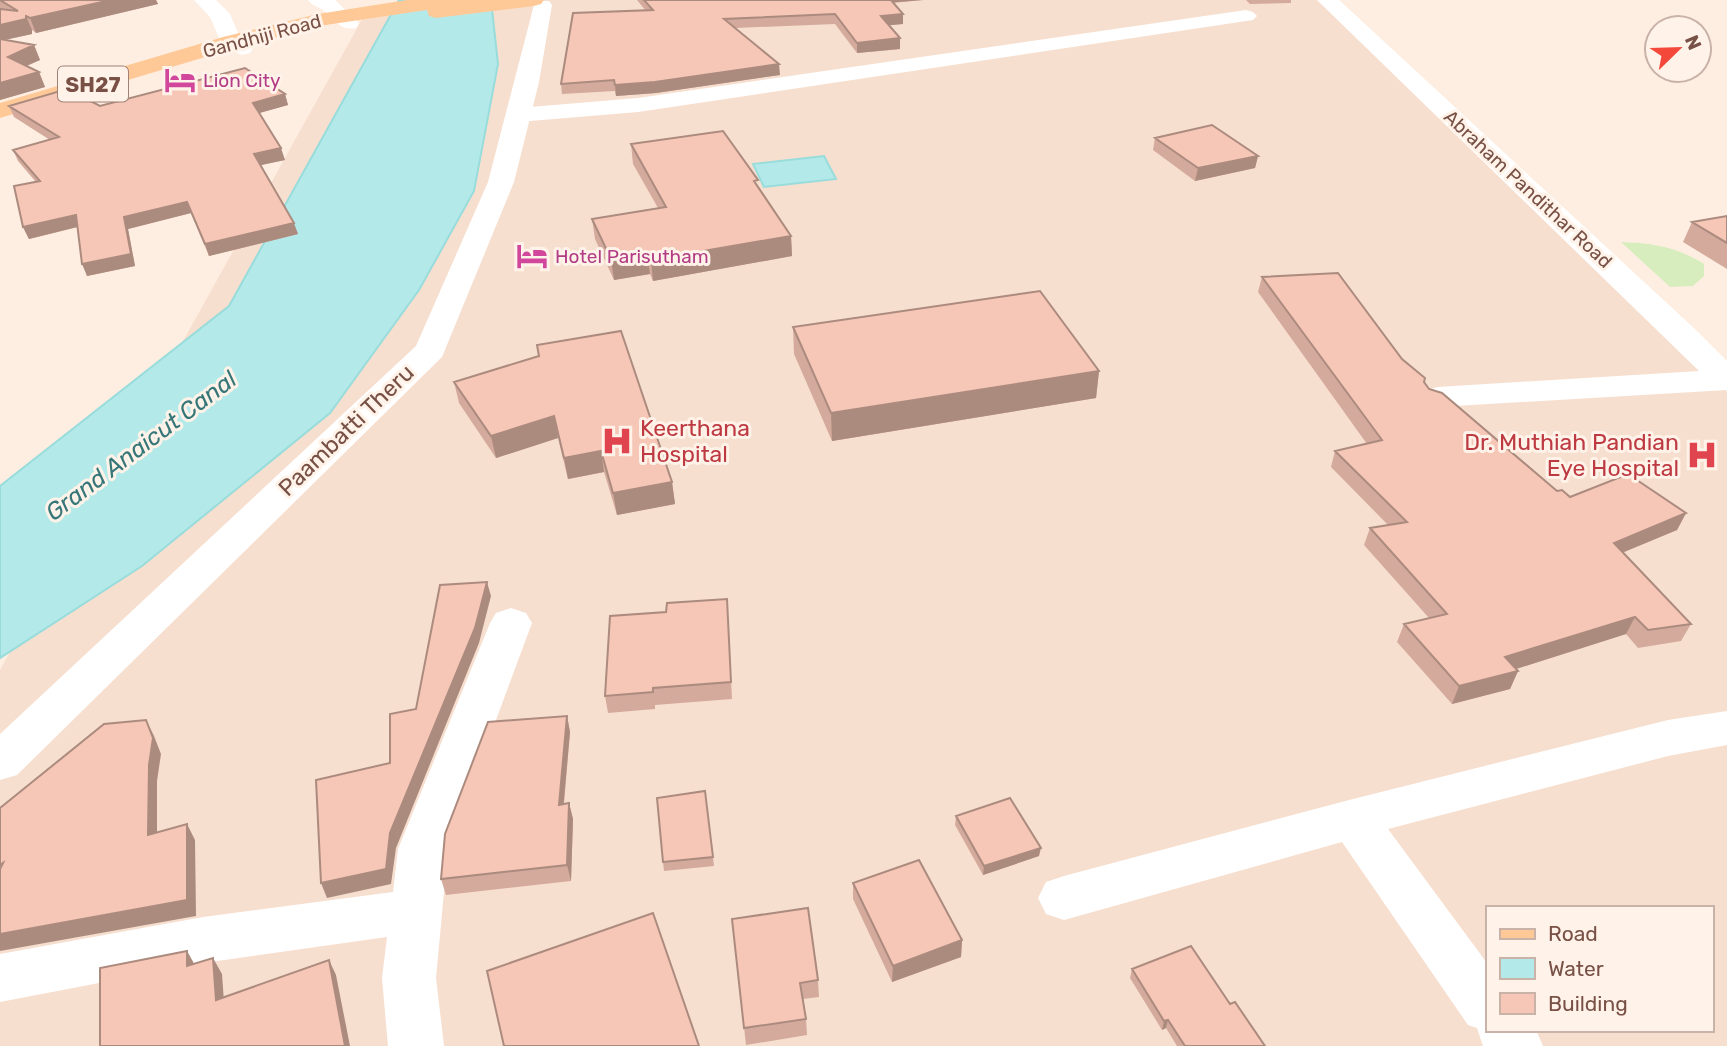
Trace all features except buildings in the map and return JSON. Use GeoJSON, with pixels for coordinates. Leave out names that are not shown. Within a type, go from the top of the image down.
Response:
{"type":"FeatureCollection","features":[{"type":"Feature","properties":{"kind":"main road","name":"Gandhiji Road"},"geometry":{"type":"LineString","coordinates":[[0,111],[236,45],[355,17],[463,0]]}},
{"type":"Feature","properties":{"kind":"main road","name":"SH27"},"geometry":{"type":"LineString","coordinates":[[355,17],[529,3]]}},
{"type":"Feature","properties":{"kind":"street"},"geometry":{"type":"LineString","coordinates":[[204,0],[219,13],[236,45]]}},
{"type":"Feature","properties":{"kind":"street"},"geometry":{"type":"LineString","coordinates":[[318,0],[355,17]]}},
{"type":"Feature","properties":{"kind":"street","name":"Abraham Pandithar Road"},"geometry":{"type":"LineString","coordinates":[[1328,0],[1727,379]]}},
{"type":"Feature","properties":{"kind":"street","name":"Paambatti Theru"},"geometry":{"type":"LineString","coordinates":[[0,762],[430,350],[502,182],[519,115],[529,3]]}},
{"type":"Feature","properties":{"kind":"street"},"geometry":{"type":"LineString","coordinates":[[519,115],[638,105],[1246,16]]}},
{"type":"Feature","properties":{"kind":"street"},"geometry":{"type":"LineString","coordinates":[[1438,397],[1727,379]]}},
{"type":"Feature","properties":{"kind":"street"},"geometry":{"type":"LineString","coordinates":[[415,1046],[409,978],[424,849],[511,623]]}},
{"type":"Feature","properties":{"kind":"street"},"geometry":{"type":"LineString","coordinates":[[1064,898],[1353,819],[1668,738],[1727,727]]}},
{"type":"Feature","properties":{"kind":"street"},"geometry":{"type":"LineString","coordinates":[[1353,819],[1486,1006]]}},
{"type":"Feature","properties":{"kind":"street"},"geometry":{"type":"LineString","coordinates":[[0,978],[203,940],[416,911]]}},
{"type":"Feature","properties":{"kind":"shaded area"},"geometry":{"type":"Polygon","coordinates":[[[477,0],[1331,0],[1727,392],[1727,1046],[0,1046],[0,670],[365,14],[477,0]]]}},
{"type":"Feature","properties":{"kind":"green space"},"geometry":{"type":"Polygon","coordinates":[[[1621,242],[1654,245],[1684,254],[1704,264],[1704,276],[1693,286],[1670,287],[1621,242]]]}},
{"type":"Feature","properties":{"kind":"water","name":"Grand Anaicut Canal"},"geometry":{"type":"Polygon","coordinates":[[[399,0],[491,0],[498,64],[474,191],[419,290],[330,413],[142,566],[0,658],[0,486],[229,306],[399,0]]]}},
{"type":"Feature","properties":{"kind":"water"},"geometry":{"type":"Polygon","coordinates":[[[824,156],[836,179],[764,187],[753,164],[824,156]]]}},
{"type":"Feature","properties":{"kind":"place","name":"Lion City"},"geometry":{"type":"Point","coordinates":[180,80]}},
{"type":"Feature","properties":{"kind":"place","name":"Hotel Parisutham"},"geometry":{"type":"Point","coordinates":[532,256]}},
{"type":"Feature","properties":{"kind":"place","name":"Keerthana Hospital"},"geometry":{"type":"Point","coordinates":[617,441]}},
{"type":"Feature","properties":{"kind":"place","name":"Dr. Muthiah Pandian Eye Hospital"},"geometry":{"type":"Point","coordinates":[1702,455]}}]}
